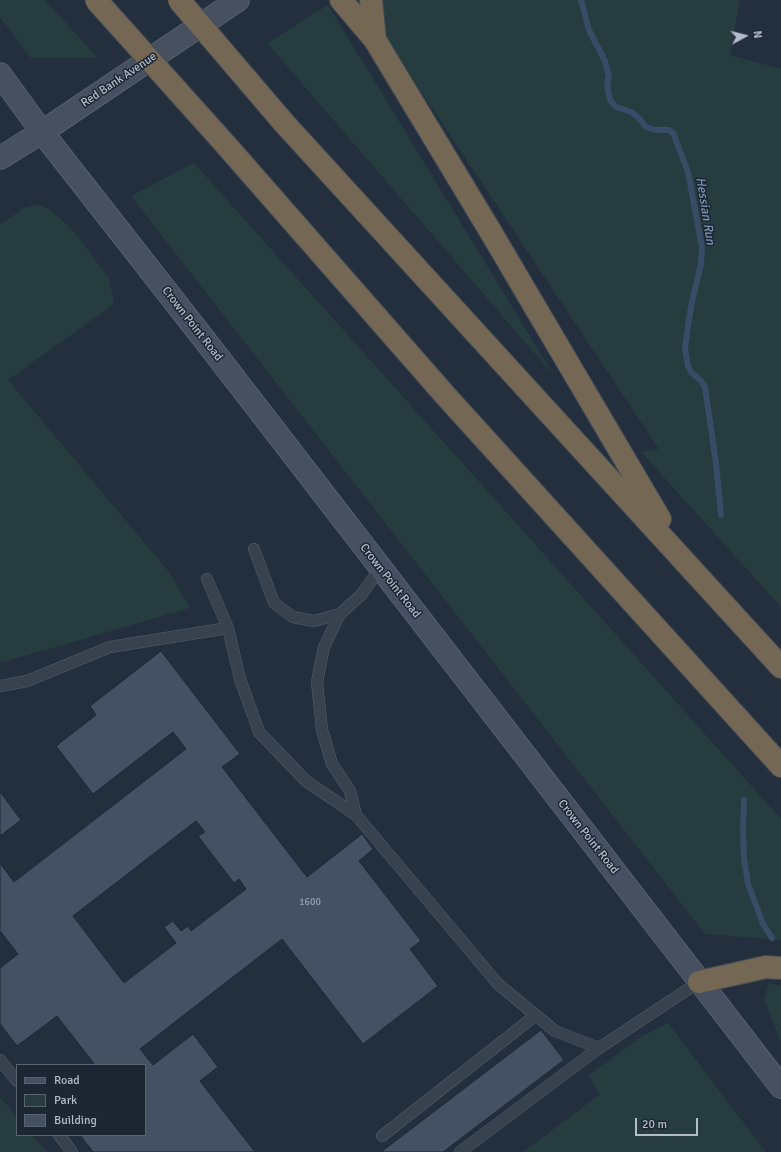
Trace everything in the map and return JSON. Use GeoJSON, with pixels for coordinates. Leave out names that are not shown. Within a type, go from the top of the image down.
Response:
{"type":"FeatureCollection","features":[{"type":"Feature","properties":{"kind":"highway"},"geometry":{"type":"LineString","coordinates":[[96,0],[446,395],[781,766]]}},
{"type":"Feature","properties":{"kind":"highway"},"geometry":{"type":"LineString","coordinates":[[179,0],[284,123],[781,667]]}},
{"type":"Feature","properties":{"kind":"highway"},"geometry":{"type":"LineString","coordinates":[[341,0],[375,40],[496,241],[683,558]]}},
{"type":"Feature","properties":{"kind":"highway"},"geometry":{"type":"LineString","coordinates":[[371,0],[375,40]]}},
{"type":"Feature","properties":{"kind":"highway"},"geometry":{"type":"LineString","coordinates":[[699,982],[766,967],[781,968]]}},
{"type":"Feature","properties":{"kind":"main road","name":"Red Bank Avenue"},"geometry":{"type":"LineString","coordinates":[[0,158],[42,132],[238,0]]}},
{"type":"Feature","properties":{"kind":"main road","name":"Crown Point Road"},"geometry":{"type":"LineString","coordinates":[[0,74],[42,132],[781,1087]]}},
{"type":"Feature","properties":{"kind":"lane"},"geometry":{"type":"LineString","coordinates":[[254,549],[274,603],[293,617],[314,621],[340,614]]}},
{"type":"Feature","properties":{"kind":"lane"},"geometry":{"type":"LineString","coordinates":[[356,815],[350,791],[332,764],[322,730],[317,682],[324,647],[340,614],[362,594],[380,568]]}},
{"type":"Feature","properties":{"kind":"lane"},"geometry":{"type":"LineString","coordinates":[[207,579],[228,628],[240,679],[259,732],[306,781],[356,815],[498,984],[555,1032],[599,1048]]}},
{"type":"Feature","properties":{"kind":"lane"},"geometry":{"type":"LineString","coordinates":[[0,686],[27,681],[110,647],[228,628]]}},
{"type":"Feature","properties":{"kind":"lane"},"geometry":{"type":"LineString","coordinates":[[460,1152],[599,1048],[699,982]]}},
{"type":"Feature","properties":{"kind":"lane"},"geometry":{"type":"LineString","coordinates":[[382,1136],[536,1015]]}},
{"type":"Feature","properties":{"kind":"lane"},"geometry":{"type":"LineString","coordinates":[[0,1060],[16,1081]]}},
{"type":"Feature","properties":{"kind":"lane"},"geometry":{"type":"LineString","coordinates":[[60,1136],[72,1152]]}},
{"type":"Feature","properties":{"kind":"green space"},"geometry":{"type":"Polygon","coordinates":[[[0,0],[45,0],[98,58],[31,58],[0,17],[0,0]]]}},
{"type":"Feature","properties":{"kind":"green space"},"geometry":{"type":"Polygon","coordinates":[[[366,0],[740,0],[730,55],[781,69],[781,607],[641,452],[659,449],[376,24],[366,0]]]}},
{"type":"Feature","properties":{"kind":"green space"},"geometry":{"type":"Polygon","coordinates":[[[328,5],[555,377],[267,43],[328,5]]]}},
{"type":"Feature","properties":{"kind":"green space"},"geometry":{"type":"Polygon","coordinates":[[[194,163],[781,819],[781,940],[705,934],[131,196],[194,163]]]}},
{"type":"Feature","properties":{"kind":"green space"},"geometry":{"type":"Polygon","coordinates":[[[39,205],[49,209],[71,228],[109,278],[114,304],[8,380],[169,572],[190,608],[0,663],[0,224],[26,207],[39,205]]]}},
{"type":"Feature","properties":{"kind":"green space"},"geometry":{"type":"Polygon","coordinates":[[[769,983],[781,986],[781,1041],[764,1000],[769,983]]]}},
{"type":"Feature","properties":{"kind":"green space"},"geometry":{"type":"Polygon","coordinates":[[[668,1023],[766,1152],[523,1152],[599,1095],[589,1075],[642,1036],[668,1023]]]}},
{"type":"Feature","properties":{"kind":"green space"},"geometry":{"type":"Polygon","coordinates":[[[0,1097],[16,1116],[16,1136],[33,1136],[47,1152],[0,1152],[0,1097]]]}},
{"type":"Feature","properties":{"kind":"building"},"geometry":{"type":"Polygon","coordinates":[[[161,651],[240,754],[222,767],[307,877],[362,834],[373,849],[359,861],[421,941],[410,949],[438,986],[363,1044],[282,939],[140,1049],[153,1065],[193,1034],[218,1067],[200,1081],[255,1152],[93,1152],[81,1136],[146,1136],[146,1064],[94,1064],[57,1016],[17,1046],[0,1024],[0,968],[18,954],[1,932],[0,933],[0,863],[14,882],[186,749],[173,732],[93,794],[56,746],[96,715],[90,706],[161,651]],[[196,821],[73,916],[124,983],[176,943],[164,927],[173,921],[181,931],[188,926],[191,931],[246,889],[239,879],[234,883],[198,836],[205,832],[196,821]]]}},
{"type":"Feature","properties":{"kind":"building"},"geometry":{"type":"Polygon","coordinates":[[[0,792],[21,820],[0,836],[0,792]]]}},
{"type":"Feature","properties":{"kind":"building"},"geometry":{"type":"Polygon","coordinates":[[[541,1030],[564,1060],[443,1152],[381,1152],[541,1030]]]}},
{"type":"Feature","properties":{"kind":"waterway","name":"Hessian Run"},"geometry":{"type":"LineString","coordinates":[[581,0],[589,30],[605,61],[609,77],[607,82],[610,100],[616,107],[631,112],[638,117],[646,127],[656,130],[669,130],[673,133],[688,172],[702,247],[701,264],[691,306],[685,348],[688,366],[691,372],[705,387],[716,463],[721,515]]}},
{"type":"Feature","properties":{"kind":"waterway","name":"Hessian Run"},"geometry":{"type":"LineString","coordinates":[[744,800],[744,858],[748,884],[763,924],[772,938]]}}]}
